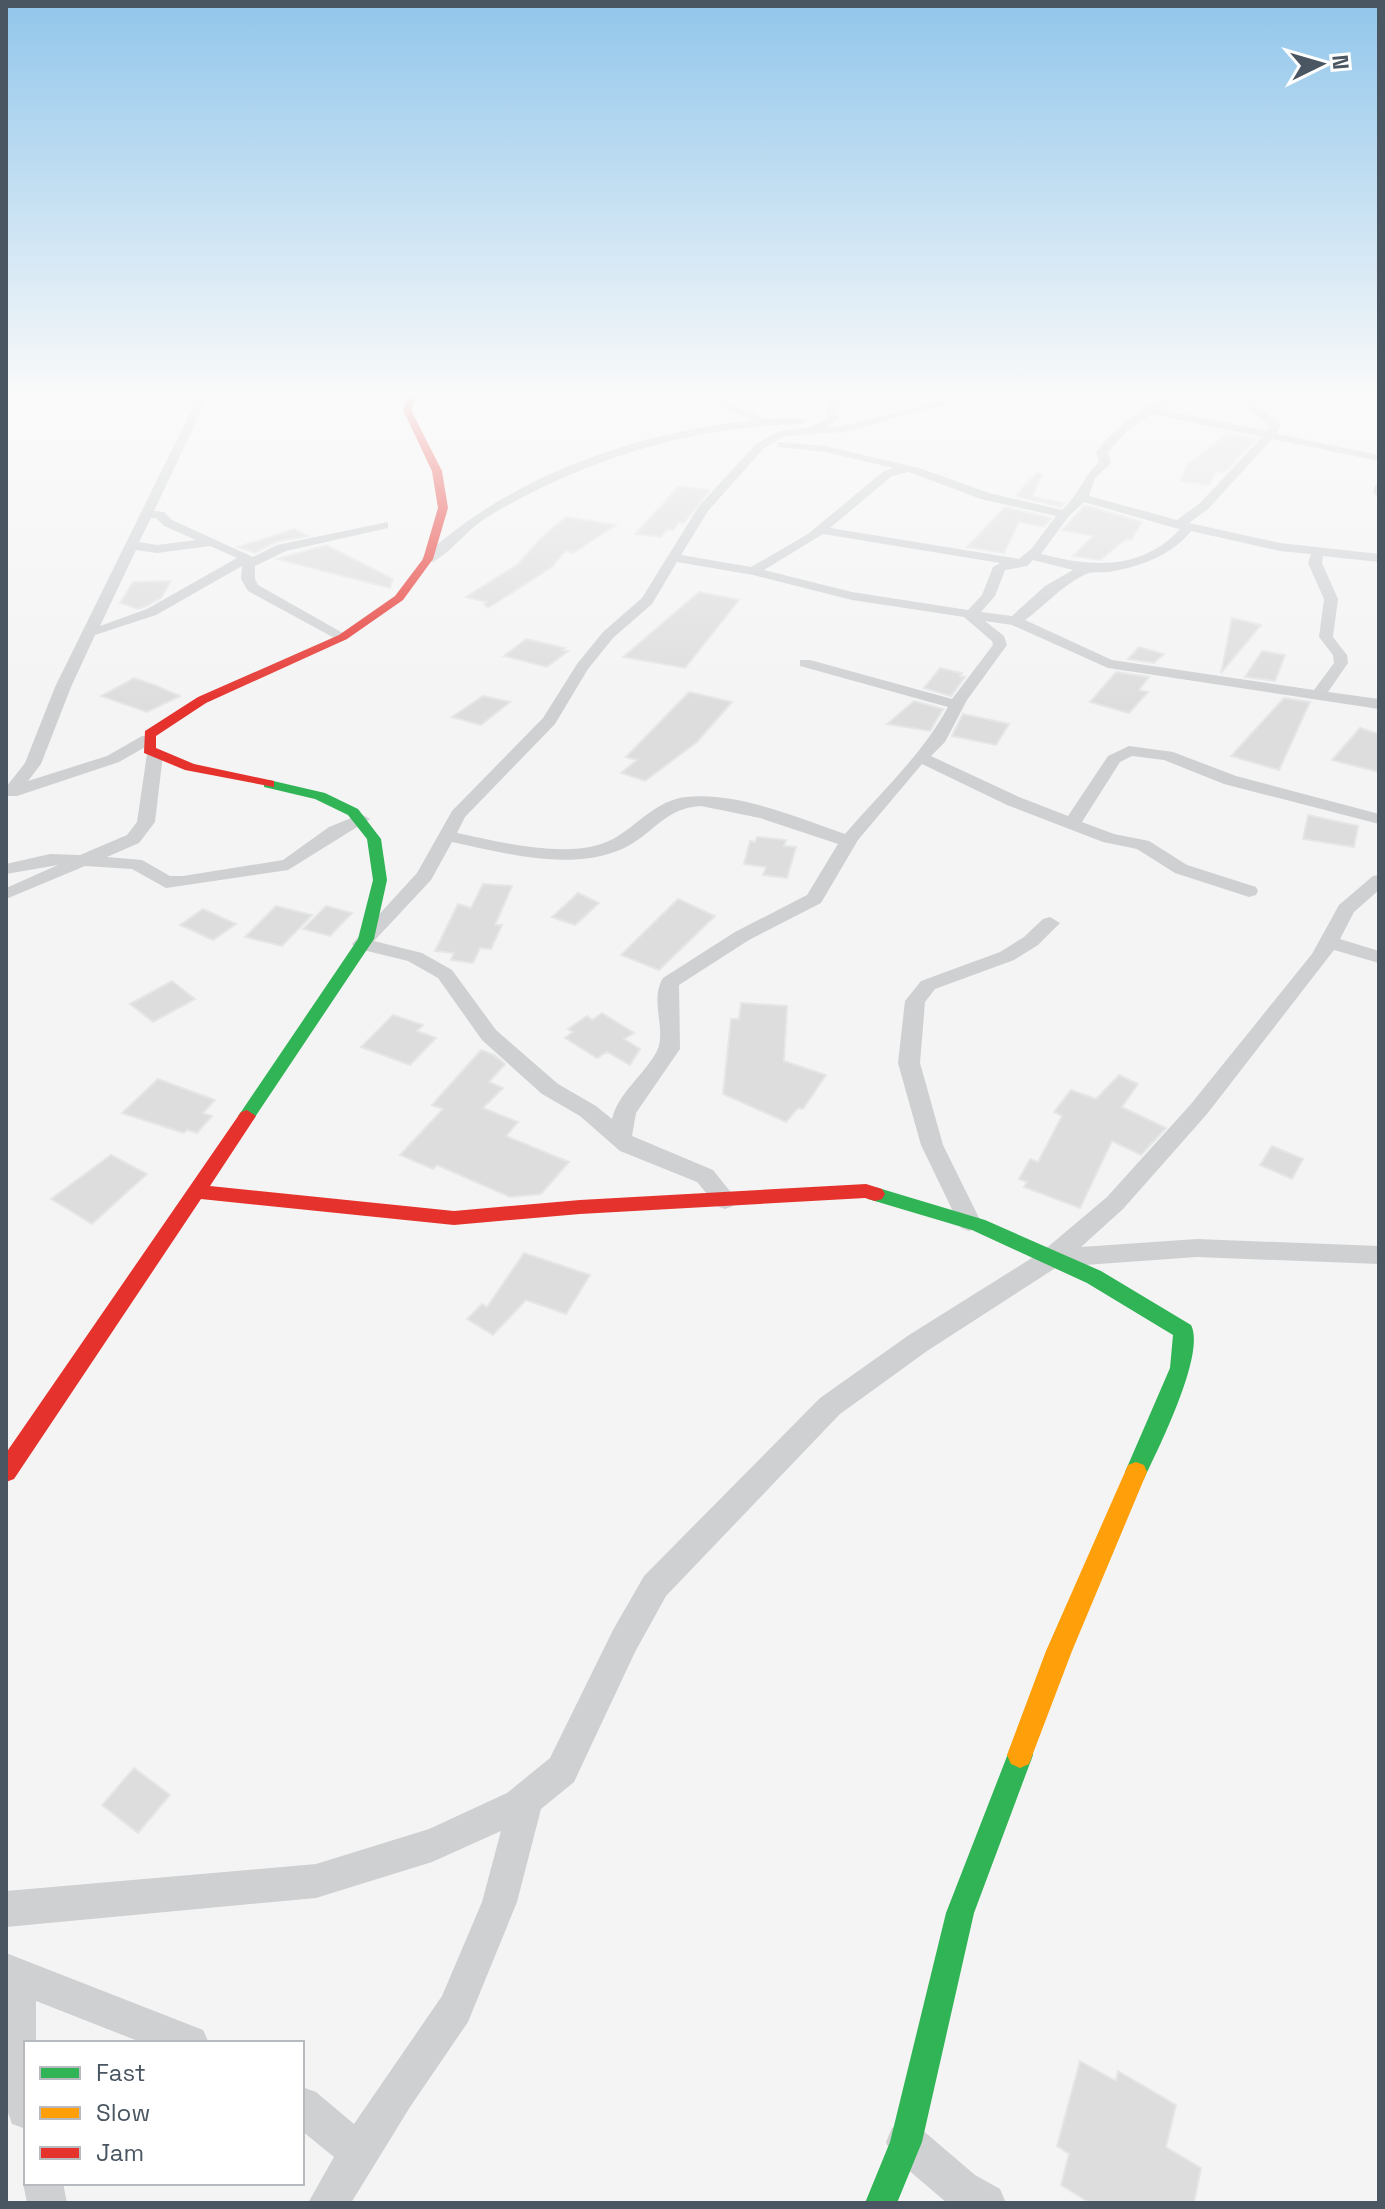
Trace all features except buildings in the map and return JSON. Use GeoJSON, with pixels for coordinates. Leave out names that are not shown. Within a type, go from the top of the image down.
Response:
{"type":"FeatureCollection","features":[{"type":"Feature","properties":{"kind":"street"},"geometry":{"type":"LineString","coordinates":[[9,793],[33,764],[63,687],[154,498]]}},
{"type":"Feature","properties":{"kind":"street"},"geometry":{"type":"LineString","coordinates":[[6,895],[130,841],[144,824],[152,746],[150,734],[202,700],[343,637],[399,598],[428,559],[443,508],[442,498]]}},
{"type":"Feature","properties":{"kind":"street"},"geometry":{"type":"LineString","coordinates":[[428,559],[447,550],[460,532],[479,516],[516,498]]}},
{"type":"Feature","properties":{"kind":"street"},"geometry":{"type":"LineString","coordinates":[[6,1472],[364,941],[425,876],[458,815],[549,721],[582,667],[617,624],[647,601],[703,509],[713,498]]}},
{"type":"Feature","properties":{"kind":"street"},"geometry":{"type":"LineString","coordinates":[[753,571],[821,530],[859,498]]}},
{"type":"Feature","properties":{"kind":"street"},"geometry":{"type":"LineString","coordinates":[[994,498],[1064,514]]}},
{"type":"Feature","properties":{"kind":"street"},"geometry":{"type":"LineString","coordinates":[[970,614],[988,596],[1000,567],[1027,560],[1064,514],[1082,498]]}},
{"type":"Feature","properties":{"kind":"street"},"geometry":{"type":"LineString","coordinates":[[1082,498],[1184,526],[1318,552],[1379,558]]}},
{"type":"Feature","properties":{"kind":"street"},"geometry":{"type":"LineString","coordinates":[[821,530],[1086,568],[1111,568],[1163,549],[1182,537],[1184,526],[1211,498]]}},
{"type":"Feature","properties":{"kind":"street"},"geometry":{"type":"LineString","coordinates":[[146,514],[160,515],[168,523],[214,541],[248,561]]}},
{"type":"Feature","properties":{"kind":"street"},"geometry":{"type":"LineString","coordinates":[[90,632],[155,612],[167,601],[248,561],[282,548],[384,525]]}},
{"type":"Feature","properties":{"kind":"street"},"geometry":{"type":"LineString","coordinates":[[131,545],[157,549],[214,541]]}},
{"type":"Feature","properties":{"kind":"street"},"geometry":{"type":"LineString","coordinates":[[1318,552],[1315,563],[1332,592],[1333,601],[1326,637],[1340,655],[1341,663],[1319,694]]}},
{"type":"Feature","properties":{"kind":"street"},"geometry":{"type":"LineString","coordinates":[[675,558],[753,571],[841,593],[1015,621],[1060,639],[1085,656],[1108,664],[1379,704]]}},
{"type":"Feature","properties":{"kind":"street"},"geometry":{"type":"LineString","coordinates":[[248,561],[248,579],[253,588],[343,637]]}},
{"type":"Feature","properties":{"kind":"street"},"geometry":{"type":"LineString","coordinates":[[1015,621],[1033,608],[1050,589],[1086,568]]}},
{"type":"Feature","properties":{"kind":"street"},"geometry":{"type":"LineString","coordinates":[[620,1138],[625,1112],[669,1049],[667,990],[670,982],[742,936],[814,899],[849,842],[937,742],[956,705],[1000,645],[999,639],[970,614]]}},
{"type":"Feature","properties":{"kind":"street"},"geometry":{"type":"LineString","coordinates":[[805,663],[956,705]]}},
{"type":"Feature","properties":{"kind":"street"},"geometry":{"type":"LineString","coordinates":[[9,793],[152,746],[183,765],[236,779],[326,795],[348,807],[361,819],[370,830],[379,853],[376,908],[364,941]]}},
{"type":"Feature","properties":{"kind":"street"},"geometry":{"type":"LineString","coordinates":[[1072,824],[1114,759],[1129,751],[1167,755],[1230,780],[1379,819]]}},
{"type":"Feature","properties":{"kind":"street"},"geometry":{"type":"LineString","coordinates":[[921,757],[1013,801],[1109,838],[1143,845],[1181,869],[1249,891]]}},
{"type":"Feature","properties":{"kind":"street"},"geometry":{"type":"LineString","coordinates":[[447,836],[544,851],[592,851],[618,844],[675,804],[705,802],[746,810],[849,842]]}},
{"type":"Feature","properties":{"kind":"street"},"geometry":{"type":"LineString","coordinates":[[6,895],[9,889],[7,873],[50,859],[136,864],[172,883],[275,868],[300,859],[335,831],[361,819]]}},
{"type":"Feature","properties":{"kind":"street"},"geometry":{"type":"LineString","coordinates":[[6,1909],[316,1881],[432,1845],[527,1798],[562,1770],[624,1641],[655,1586],[830,1406],[918,1343],[1052,1258],[1115,1203],[1199,1109],[1328,942],[1346,909],[1379,880]]}},
{"type":"Feature","properties":{"kind":"street"},"geometry":{"type":"LineString","coordinates":[[969,1222],[932,1145],[909,1063],[915,1001],[928,985],[953,973],[1007,956],[1031,941],[1050,923]]}},
{"type":"Feature","properties":{"kind":"street"},"geometry":{"type":"LineString","coordinates":[[364,941],[415,957],[445,974],[468,1010],[500,1045],[550,1089],[595,1116],[640,1152],[705,1176],[725,1200]]}},
{"type":"Feature","properties":{"kind":"street"},"geometry":{"type":"LineString","coordinates":[[1328,942],[1379,957]]}},
{"type":"Feature","properties":{"kind":"street"},"geometry":{"type":"LineString","coordinates":[[194,1191],[454,1218],[580,1207],[866,1191],[969,1222],[1052,1258],[1094,1277],[1184,1331],[1181,1368],[1064,1636],[960,1913],[906,2142],[881,2203]]}},
{"type":"Feature","properties":{"kind":"street"},"geometry":{"type":"LineString","coordinates":[[1052,1258],[1197,1248],[1379,1255]]}},
{"type":"Feature","properties":{"kind":"street"},"geometry":{"type":"LineString","coordinates":[[328,2203],[396,2093],[455,2009],[499,1902],[527,1798]]}},
{"type":"Feature","properties":{"kind":"street"},"geometry":{"type":"LineString","coordinates":[[24,2093],[13,1974],[186,2041]]}},
{"type":"Feature","properties":{"kind":"street"},"geometry":{"type":"LineString","coordinates":[[304,2108],[359,2153]]}},
{"type":"Feature","properties":{"kind":"street"},"geometry":{"type":"LineString","coordinates":[[906,2142],[961,2189],[986,2203]]}},
{"type":"Feature","properties":{"kind":"traffic: fast"},"geometry":{"type":"LineString","coordinates":[[247,1116],[366,939],[380,880],[374,839],[353,812],[320,796],[269,784]]}},
{"type":"Feature","properties":{"kind":"traffic: fast"},"geometry":{"type":"LineString","coordinates":[[875,1194],[978,1225],[1094,1277],[1184,1331],[1181,1368],[1136,1472]]}},
{"type":"Feature","properties":{"kind":"traffic: fast"},"geometry":{"type":"LineString","coordinates":[[881,2203],[906,2142],[960,1913],[1020,1755]]}},
{"type":"Feature","properties":{"kind":"traffic: slow"},"geometry":{"type":"LineString","coordinates":[[1020,1755],[1059,1651],[1136,1472]]}},
{"type":"Feature","properties":{"kind":"traffic: jam"},"geometry":{"type":"LineString","coordinates":[[269,784],[190,767],[149,750],[150,734],[202,700],[343,637],[399,598],[428,559],[443,508],[441,498]]}},
{"type":"Feature","properties":{"kind":"traffic: jam"},"geometry":{"type":"LineString","coordinates":[[6,1472],[247,1116]]}},
{"type":"Feature","properties":{"kind":"traffic: jam"},"geometry":{"type":"LineString","coordinates":[[194,1191],[454,1218],[580,1207],[866,1191],[875,1194]]}}]}
